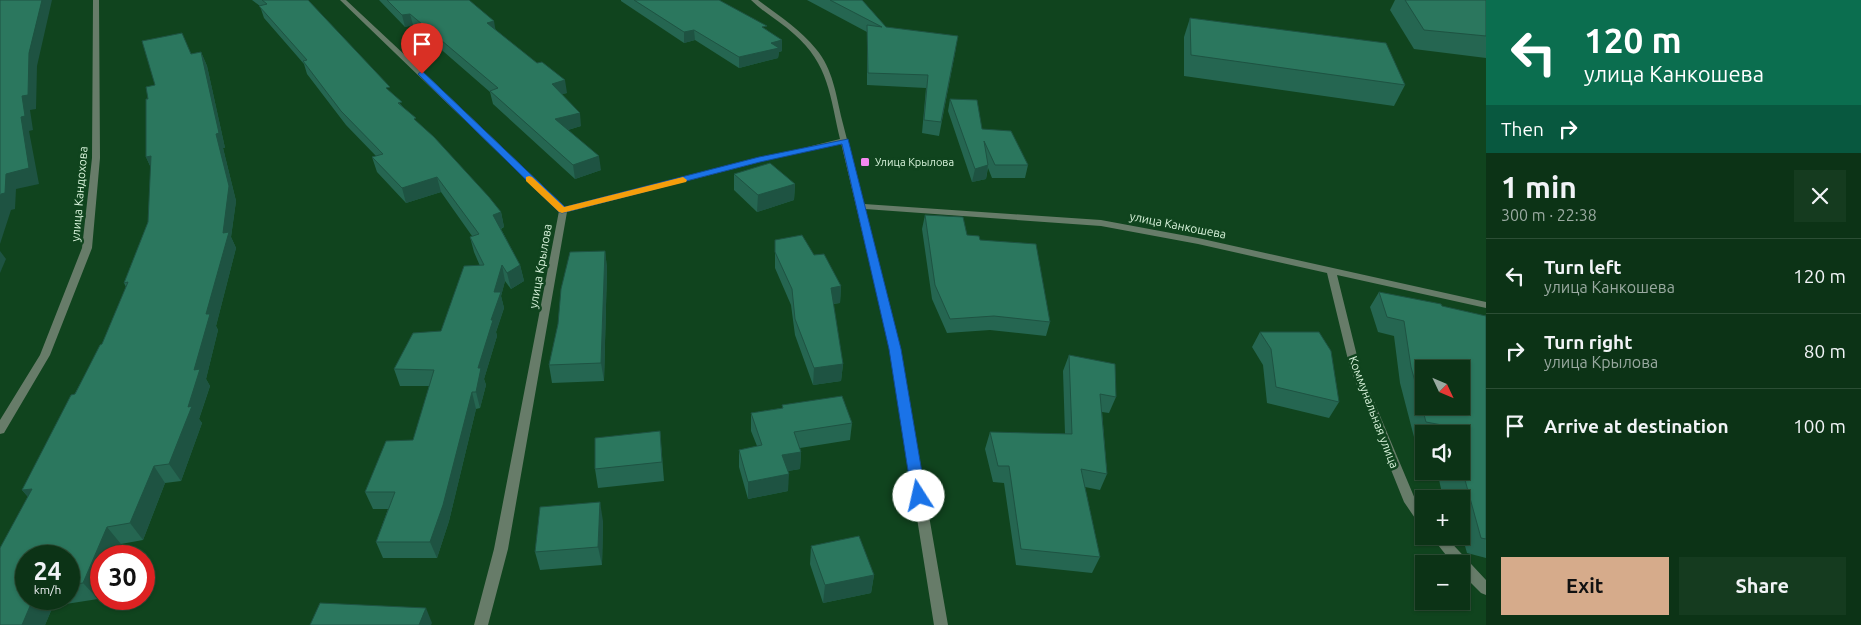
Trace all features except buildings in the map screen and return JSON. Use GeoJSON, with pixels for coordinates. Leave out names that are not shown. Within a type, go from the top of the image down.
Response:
{"type":"FeatureCollection","features":[{"type":"Feature","properties":{"kind":"street","name":"улица Кандохова"},"geometry":{"type":"LineString","coordinates":[[0,430],[45,355],[87,248],[96,158],[96,0]]}},
{"type":"Feature","properties":{"kind":"street","name":"улица Крылова"},"geometry":{"type":"LineString","coordinates":[[342,0],[435,86],[562,210],[501,549],[481,625]]}},
{"type":"Feature","properties":{"kind":"street"},"geometry":{"type":"LineString","coordinates":[[754,0],[814,47],[822,58],[827,72],[895,349],[941,625]]}},
{"type":"Feature","properties":{"kind":"street"},"geometry":{"type":"LineString","coordinates":[[562,210],[845,140]]}},
{"type":"Feature","properties":{"kind":"street","name":"улица Канкошева"},"geometry":{"type":"LineString","coordinates":[[859,206],[1101,223],[1198,241],[1486,305]]}},
{"type":"Feature","properties":{"kind":"street","name":"Коммунальная улица"},"geometry":{"type":"LineString","coordinates":[[1330,270],[1355,368],[1410,502],[1415,508]]}},
{"type":"Feature","properties":{"kind":"street"},"geometry":{"type":"LineString","coordinates":[[1444,545],[1453,555]]}},
{"type":"Feature","properties":{"kind":"street"},"geometry":{"type":"LineString","coordinates":[[1470,573],[1486,589]]}},
{"type":"Feature","properties":{"kind":"slow traffic"},"geometry":{"type":"LineString","coordinates":[[529,179],[562,210],[683,180]]}},
{"type":"Feature","properties":{"kind":"place","name":"Улица Крылова"},"geometry":{"type":"Point","coordinates":[865,162]}},
{"type":"Feature","properties":{"kind":"route"},"geometry":{"type":"LineString","coordinates":[[422,74],[562,210],[845,140],[859,206],[895,349],[919,496]]}}]}
